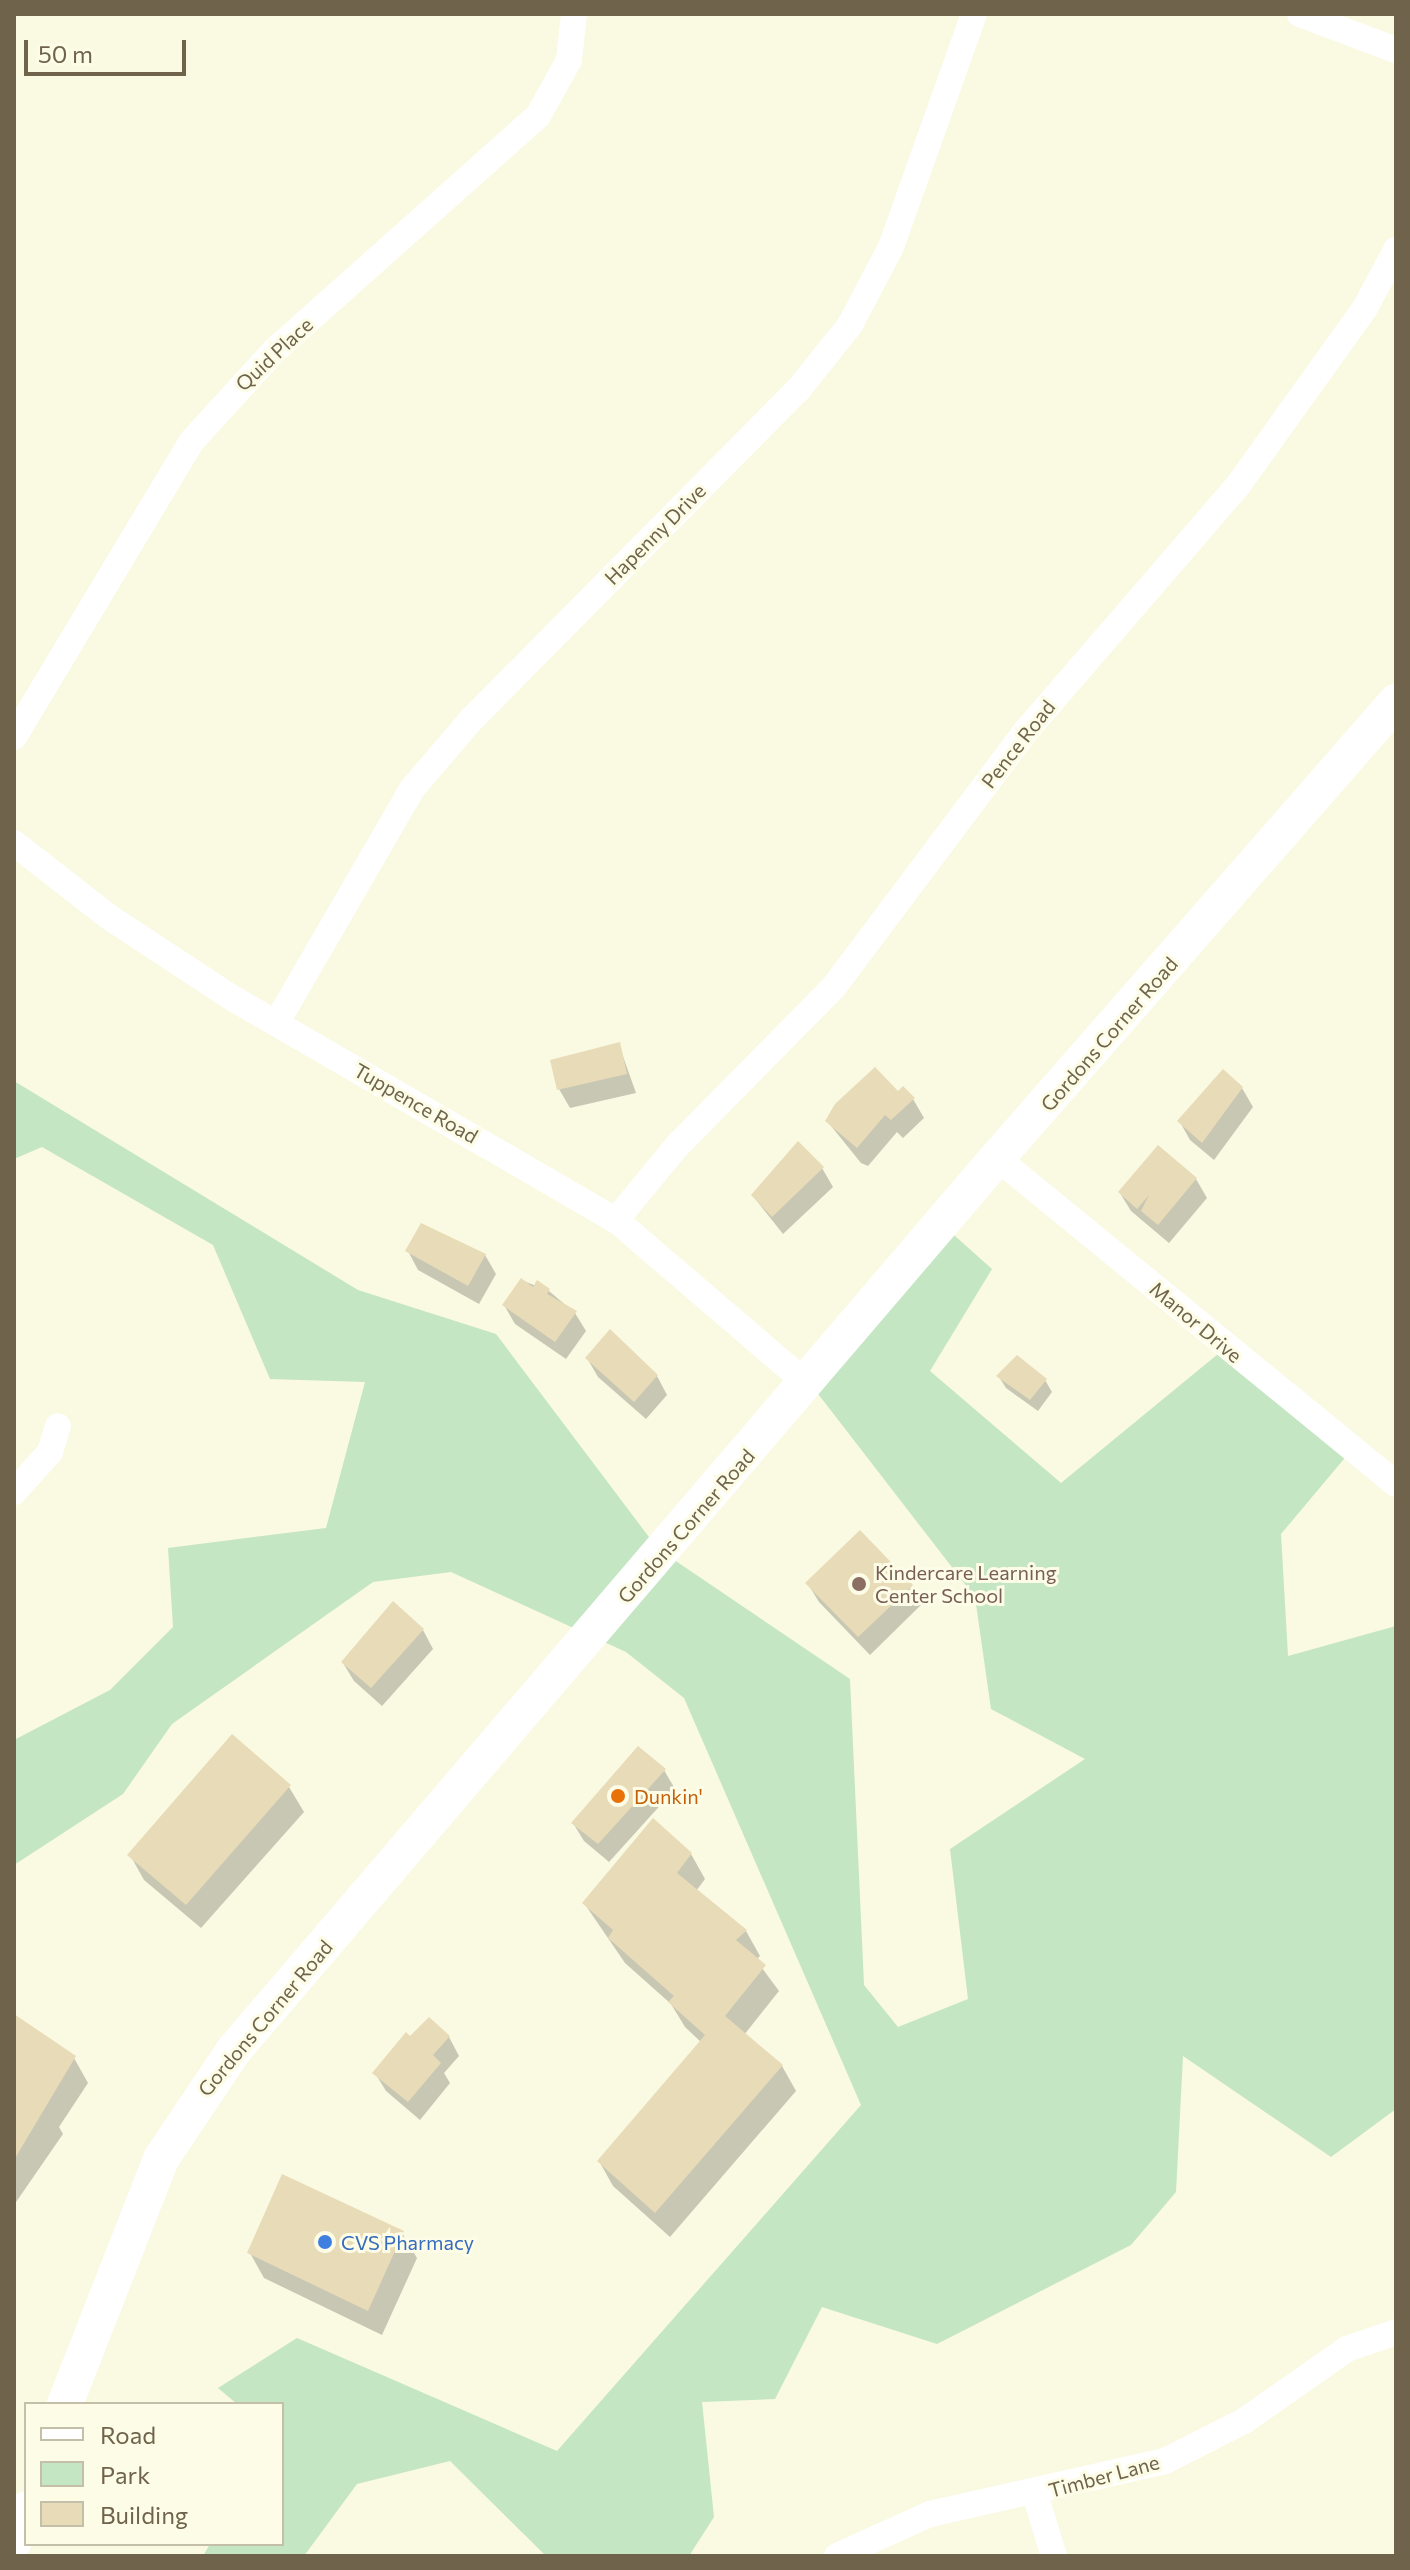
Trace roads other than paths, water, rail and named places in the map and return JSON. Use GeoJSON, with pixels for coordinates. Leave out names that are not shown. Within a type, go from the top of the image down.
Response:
{"type":"FeatureCollection","features":[{"type":"Feature","properties":{"kind":"street","name":"Quid Place"},"geometry":{"type":"LineString","coordinates":[[14,737],[191,442],[274,351],[538,116],[569,60],[574,14]]}},
{"type":"Feature","properties":{"kind":"street","name":"Hapenny Drive"},"geometry":{"type":"LineString","coordinates":[[277,1022],[412,789],[471,720],[798,390],[850,325],[891,247],[974,14]]}},
{"type":"Feature","properties":{"kind":"street"},"geometry":{"type":"LineString","coordinates":[[1300,14],[1396,50]]}},
{"type":"Feature","properties":{"kind":"street","name":"Pence Road"},"geometry":{"type":"LineString","coordinates":[[616,1220],[677,1146],[833,988],[1026,731],[1239,484],[1365,308],[1396,250]]}},
{"type":"Feature","properties":{"kind":"street","name":"Gordons Corner Road"},"geometry":{"type":"LineString","coordinates":[[66,2402],[139,2207],[198,2097],[997,1158],[1396,702]]}},
{"type":"Feature","properties":{"kind":"street","name":"Tuppence Road"},"geometry":{"type":"LineString","coordinates":[[14,843],[121,925],[277,1022],[616,1220],[805,1382]]}},
{"type":"Feature","properties":{"kind":"street","name":"Manor Drive"},"geometry":{"type":"LineString","coordinates":[[997,1158],[1396,1484]]}},
{"type":"Feature","properties":{"kind":"street"},"geometry":{"type":"LineString","coordinates":[[14,1492],[50,1452],[58,1426]]}},
{"type":"Feature","properties":{"kind":"street","name":"Timber Lane"},"geometry":{"type":"LineString","coordinates":[[837,2556],[930,2514],[1140,2470],[1176,2456],[1244,2421],[1347,2349],[1396,2332]]}},
{"type":"Feature","properties":{"kind":"street"},"geometry":{"type":"LineString","coordinates":[[1035,2494],[1054,2556]]}},
{"type":"Feature","properties":{"kind":"street"},"geometry":{"type":"LineString","coordinates":[[14,2541],[24,2514]]}},
{"type":"Feature","properties":{"kind":"place","name":"Kindercare Learning Center School"},"geometry":{"type":"Point","coordinates":[859,1584]}},
{"type":"Feature","properties":{"kind":"place","name":"Dunkin'"},"geometry":{"type":"Point","coordinates":[618,1796]}},
{"type":"Feature","properties":{"kind":"place","name":"CVS Pharmacy"},"geometry":{"type":"Point","coordinates":[325,2242]}}]}
